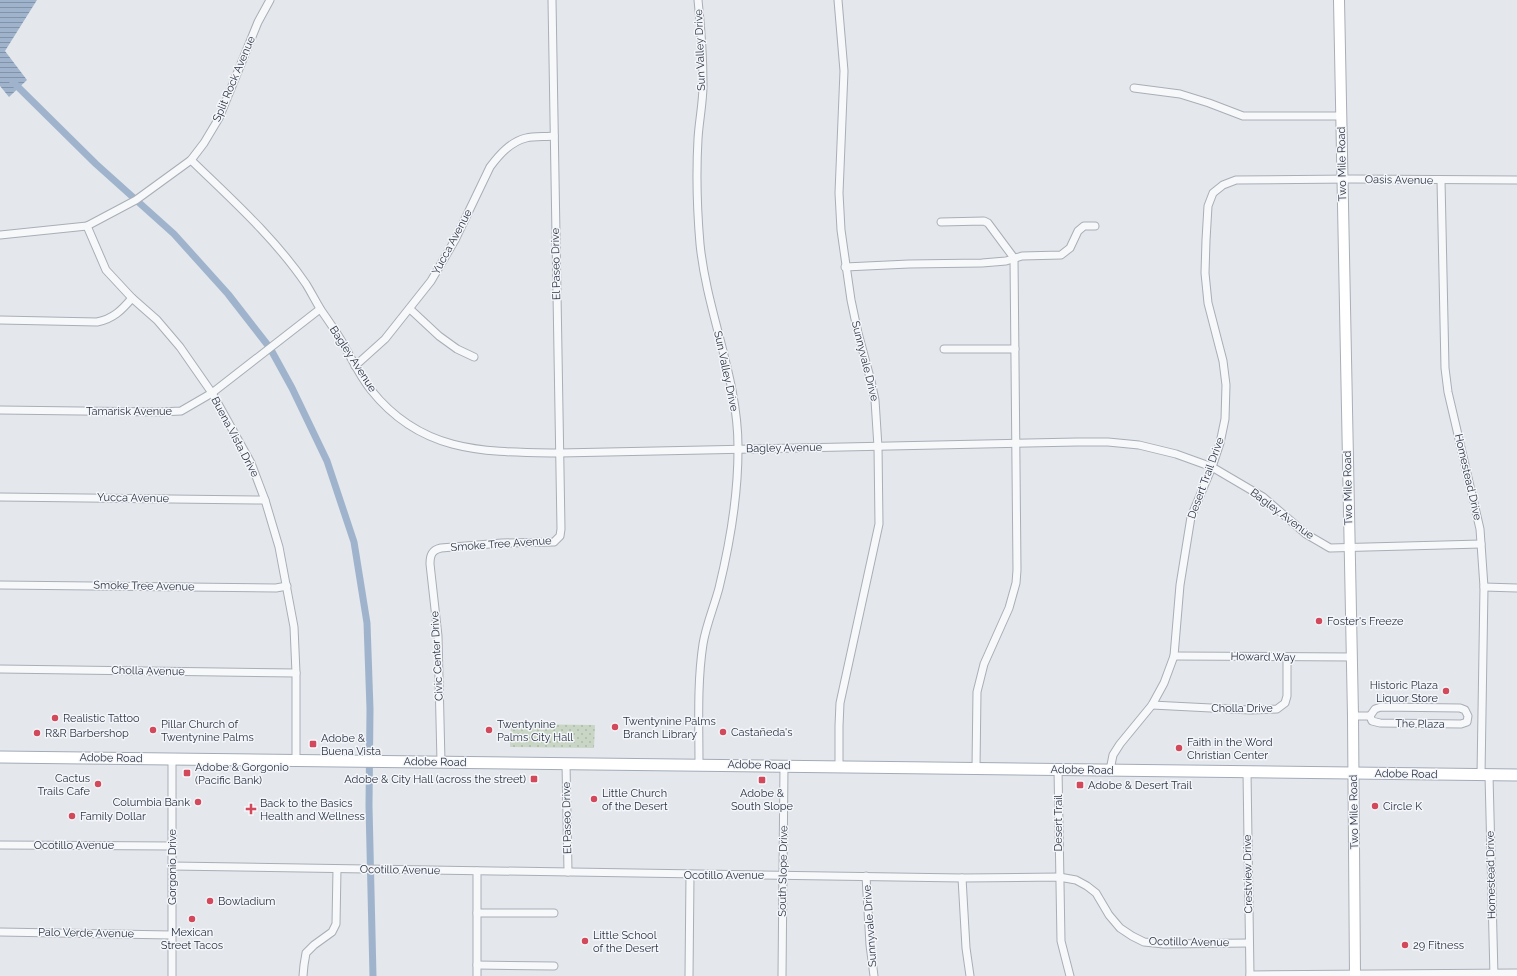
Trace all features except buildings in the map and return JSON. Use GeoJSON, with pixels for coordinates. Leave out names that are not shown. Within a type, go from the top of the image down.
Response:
{"type":"FeatureCollection","features":[{"type":"Feature","properties":{"kind":"main road","name":"Two Mile Road"},"geometry":{"type":"LineString","coordinates":[[1339,0],[1353,716],[1355,975]]}},
{"type":"Feature","properties":{"kind":"main road","name":"Adobe Road"},"geometry":{"type":"LineString","coordinates":[[0,757],[699,764],[1517,775]]}},
{"type":"Feature","properties":{"kind":"street","name":"Split Rock Avenue"},"geometry":{"type":"LineString","coordinates":[[0,235],[87,226],[136,200],[190,160],[204,143],[219,118],[258,22],[270,0]]}},
{"type":"Feature","properties":{"kind":"street","name":"El Paseo Drive"},"geometry":{"type":"LineString","coordinates":[[552,0],[561,529]]}},
{"type":"Feature","properties":{"kind":"street","name":"Sun Valley Drive"},"geometry":{"type":"LineString","coordinates":[[698,0],[703,87],[697,164],[700,245],[707,285],[733,393],[738,449],[736,493],[731,538],[704,643],[700,697],[699,764]]}},
{"type":"Feature","properties":{"kind":"street","name":"Sunnyvale Drive"},"geometry":{"type":"LineString","coordinates":[[838,0],[844,71],[839,193],[841,230],[845,267],[858,333],[875,400],[878,447],[879,524],[841,698],[839,766]]}},
{"type":"Feature","properties":{"kind":"street"},"geometry":{"type":"LineString","coordinates":[[1134,88],[1180,94],[1243,116],[1341,116]]}},
{"type":"Feature","properties":{"kind":"street","name":"Yucca Avenue"},"geometry":{"type":"LineString","coordinates":[[355,366],[385,339],[431,281],[448,252],[490,167],[498,157],[507,148],[525,138],[554,136]]}},
{"type":"Feature","properties":{"kind":"street","name":"Bagley Avenue"},"geometry":{"type":"LineString","coordinates":[[190,160],[264,232],[306,284],[370,389],[400,419],[426,435],[452,445],[488,451],[518,453],[1108,442],[1140,445],[1176,454],[1212,467],[1262,497],[1306,534],[1330,548],[1481,544]]}},
{"type":"Feature","properties":{"kind":"street","name":"Oasis Avenue"},"geometry":{"type":"LineString","coordinates":[[1213,193],[1223,185],[1236,180],[1517,180]]}},
{"type":"Feature","properties":{"kind":"street","name":"Homestead Drive"},"geometry":{"type":"LineString","coordinates":[[1440,180],[1445,368],[1448,392],[1480,529],[1484,587],[1482,716],[1494,974]]}},
{"type":"Feature","properties":{"kind":"street","name":"Desert Trail Drive"},"geometry":{"type":"LineString","coordinates":[[1110,770],[1113,755],[1120,744],[1152,705],[1164,683],[1174,656],[1180,585],[1191,517],[1212,467],[1220,443],[1225,419],[1226,385],[1223,362],[1208,303],[1205,273],[1208,206],[1213,193]]}},
{"type":"Feature","properties":{"kind":"street"},"geometry":{"type":"LineString","coordinates":[[941,222],[984,221],[988,223],[1014,258],[1017,570],[1016,583],[1010,608],[984,664],[980,677],[976,699],[976,768]]}},
{"type":"Feature","properties":{"kind":"street","name":"Buena Vista Drive"},"geometry":{"type":"LineString","coordinates":[[87,226],[106,270],[132,298],[156,320],[180,347],[212,393],[251,463],[265,500],[279,547],[288,586],[294,627],[296,674],[296,760]]}},
{"type":"Feature","properties":{"kind":"street"},"geometry":{"type":"LineString","coordinates":[[845,267],[982,263],[1006,261],[1022,256],[1062,255],[1070,248],[1078,231],[1084,226],[1095,226]]}},
{"type":"Feature","properties":{"kind":"street"},"geometry":{"type":"LineString","coordinates":[[0,320],[104,321],[114,317],[132,298]]}},
{"type":"Feature","properties":{"kind":"street","name":"Tamarisk Avenue"},"geometry":{"type":"LineString","coordinates":[[0,410],[173,412],[185,409],[212,393],[320,308]]}},
{"type":"Feature","properties":{"kind":"street"},"geometry":{"type":"LineString","coordinates":[[410,309],[439,336],[457,349],[474,357]]}},
{"type":"Feature","properties":{"kind":"street"},"geometry":{"type":"LineString","coordinates":[[944,349],[1015,348]]}},
{"type":"Feature","properties":{"kind":"street","name":"Yucca Avenue"},"geometry":{"type":"LineString","coordinates":[[0,497],[265,500]]}},
{"type":"Feature","properties":{"kind":"street","name":"Smoke Tree Avenue"},"geometry":{"type":"LineString","coordinates":[[433,552],[441,548],[464,545],[502,542],[554,542],[560,536],[561,529]]}},
{"type":"Feature","properties":{"kind":"street","name":"Civic Center Drive"},"geometry":{"type":"LineString","coordinates":[[433,552],[430,556],[430,564],[438,636],[441,762]]}},
{"type":"Feature","properties":{"kind":"street","name":"Smoke Tree Avenue"},"geometry":{"type":"LineString","coordinates":[[0,584],[276,588],[288,586]]}},
{"type":"Feature","properties":{"kind":"street"},"geometry":{"type":"LineString","coordinates":[[1484,587],[1517,588]]}},
{"type":"Feature","properties":{"kind":"street","name":"Howard Way"},"geometry":{"type":"LineString","coordinates":[[1174,656],[1287,658],[1352,657]]}},
{"type":"Feature","properties":{"kind":"street","name":"Cholla Drive"},"geometry":{"type":"LineString","coordinates":[[1152,705],[1250,710],[1277,708],[1284,703],[1287,696],[1287,658]]}},
{"type":"Feature","properties":{"kind":"street","name":"Cholla Avenue"},"geometry":{"type":"LineString","coordinates":[[0,668],[296,674]]}},
{"type":"Feature","properties":{"kind":"street","name":"The Plaza"},"geometry":{"type":"LineString","coordinates":[[1381,706],[1460,708],[1465,710],[1468,716],[1466,722],[1461,724],[1380,723],[1372,721],[1370,716],[1375,709],[1381,706]]}},
{"type":"Feature","properties":{"kind":"street","name":"The Plaza"},"geometry":{"type":"LineString","coordinates":[[1353,716],[1370,716]]}},
{"type":"Feature","properties":{"kind":"street","name":"The Plaza"},"geometry":{"type":"LineString","coordinates":[[1468,716],[1482,716]]}},
{"type":"Feature","properties":{"kind":"street","name":"Gorgonio Drive"},"geometry":{"type":"LineString","coordinates":[[172,758],[172,976]]}},
{"type":"Feature","properties":{"kind":"street","name":"El Paseo Drive"},"geometry":{"type":"LineString","coordinates":[[566,763],[568,872]]}},
{"type":"Feature","properties":{"kind":"street","name":"South Slope Drive"},"geometry":{"type":"LineString","coordinates":[[782,976],[784,766]]}},
{"type":"Feature","properties":{"kind":"street","name":"Desert Trail"},"geometry":{"type":"LineString","coordinates":[[1058,770],[1059,877]]}},
{"type":"Feature","properties":{"kind":"street","name":"Crestview Drive"},"geometry":{"type":"LineString","coordinates":[[1247,772],[1250,975]]}},
{"type":"Feature","properties":{"kind":"street","name":"Ocotillo Avenue"},"geometry":{"type":"LineString","coordinates":[[0,845],[172,846]]}},
{"type":"Feature","properties":{"kind":"street","name":"Ocotillo Avenue"},"geometry":{"type":"LineString","coordinates":[[172,866],[690,875],[962,878],[1059,877],[1076,880],[1088,886],[1096,893],[1120,928],[1144,942],[1164,944],[1249,943]]}},
{"type":"Feature","properties":{"kind":"street"},"geometry":{"type":"LineString","coordinates":[[303,976],[306,953],[332,932],[336,924],[337,869]]}},
{"type":"Feature","properties":{"kind":"street"},"geometry":{"type":"LineString","coordinates":[[477,871],[477,976]]}},
{"type":"Feature","properties":{"kind":"street"},"geometry":{"type":"LineString","coordinates":[[689,976],[690,875]]}},
{"type":"Feature","properties":{"kind":"street","name":"Sunnyvale Drive"},"geometry":{"type":"LineString","coordinates":[[866,876],[870,945],[874,976]]}},
{"type":"Feature","properties":{"kind":"street"},"geometry":{"type":"LineString","coordinates":[[1059,877],[1061,941],[1070,976]]}},
{"type":"Feature","properties":{"kind":"street"},"geometry":{"type":"LineString","coordinates":[[962,878],[966,948],[970,976]]}},
{"type":"Feature","properties":{"kind":"street"},"geometry":{"type":"LineString","coordinates":[[477,912],[554,913]]}},
{"type":"Feature","properties":{"kind":"street","name":"Palo Verde Avenue"},"geometry":{"type":"LineString","coordinates":[[0,932],[172,935]]}},
{"type":"Feature","properties":{"kind":"street"},"geometry":{"type":"LineString","coordinates":[[477,965],[554,966]]}},
{"type":"Feature","properties":{"kind":"street"},"geometry":{"type":"LineString","coordinates":[[1250,975],[1517,973]]}},
{"type":"Feature","properties":{"kind":"green space"},"geometry":{"type":"Polygon","coordinates":[[[511,724],[595,725],[594,748],[510,747],[511,724]]]}},
{"type":"Feature","properties":{"kind":"water"},"geometry":{"type":"Polygon","coordinates":[[[0,0],[37,0],[5,51],[27,80],[9,97],[0,86],[0,0]]]}},
{"type":"Feature","properties":{"kind":"waterway"},"geometry":{"type":"LineString","coordinates":[[13,82],[96,164],[174,234],[228,294],[270,348],[292,388],[327,461],[354,542],[367,623],[370,709],[369,806],[373,976]]}},
{"type":"Feature","properties":{"kind":"place","name":"Foster's Freeze"},"geometry":{"type":"Point","coordinates":[1319,621]}},
{"type":"Feature","properties":{"kind":"place","name":"Historic Plaza Liquor Store"},"geometry":{"type":"Point","coordinates":[1446,691]}},
{"type":"Feature","properties":{"kind":"place","name":"Realistic Tattoo"},"geometry":{"type":"Point","coordinates":[55,718]}},
{"type":"Feature","properties":{"kind":"place","name":"Twentynine Palms Branch Library"},"geometry":{"type":"Point","coordinates":[615,727]}},
{"type":"Feature","properties":{"kind":"place","name":"Pillar Church of Twentynine Palms"},"geometry":{"type":"Point","coordinates":[153,730]}},
{"type":"Feature","properties":{"kind":"place","name":"Twentynine Palms City Hall"},"geometry":{"type":"Point","coordinates":[489,730]}},
{"type":"Feature","properties":{"kind":"place","name":"Castañeda's"},"geometry":{"type":"Point","coordinates":[723,732]}},
{"type":"Feature","properties":{"kind":"place","name":"R&R Barbershop"},"geometry":{"type":"Point","coordinates":[37,733]}},
{"type":"Feature","properties":{"kind":"place","name":"Adobe & Buena Vista"},"geometry":{"type":"Point","coordinates":[313,744]}},
{"type":"Feature","properties":{"kind":"place","name":"Faith in the Word Christian Center"},"geometry":{"type":"Point","coordinates":[1179,748]}},
{"type":"Feature","properties":{"kind":"place","name":"Adobe & Gorgonio (Pacific Bank)"},"geometry":{"type":"Point","coordinates":[187,773]}},
{"type":"Feature","properties":{"kind":"place","name":"Adobe & City Hall (across the street)"},"geometry":{"type":"Point","coordinates":[534,779]}},
{"type":"Feature","properties":{"kind":"place","name":"Adobe & South Slope"},"geometry":{"type":"Point","coordinates":[762,780]}},
{"type":"Feature","properties":{"kind":"place","name":"Cactus Trails Cafe"},"geometry":{"type":"Point","coordinates":[98,784]}},
{"type":"Feature","properties":{"kind":"place","name":"Adobe & Desert Trail"},"geometry":{"type":"Point","coordinates":[1080,785]}},
{"type":"Feature","properties":{"kind":"place","name":"Little Church of the Desert"},"geometry":{"type":"Point","coordinates":[594,799]}},
{"type":"Feature","properties":{"kind":"place","name":"Columbia Bank"},"geometry":{"type":"Point","coordinates":[198,802]}},
{"type":"Feature","properties":{"kind":"place","name":"Circle K"},"geometry":{"type":"Point","coordinates":[1375,806]}},
{"type":"Feature","properties":{"kind":"place","name":"Back to the Basics Health and Wellness"},"geometry":{"type":"Point","coordinates":[251,809]}},
{"type":"Feature","properties":{"kind":"place","name":"Family Dollar"},"geometry":{"type":"Point","coordinates":[72,816]}},
{"type":"Feature","properties":{"kind":"place","name":"Bowladium"},"geometry":{"type":"Point","coordinates":[210,901]}},
{"type":"Feature","properties":{"kind":"place","name":"Mexican Street Tacos"},"geometry":{"type":"Point","coordinates":[192,919]}},
{"type":"Feature","properties":{"kind":"place","name":"Little School of the Desert"},"geometry":{"type":"Point","coordinates":[585,941]}},
{"type":"Feature","properties":{"kind":"place","name":"29 Fitness"},"geometry":{"type":"Point","coordinates":[1405,945]}}]}
